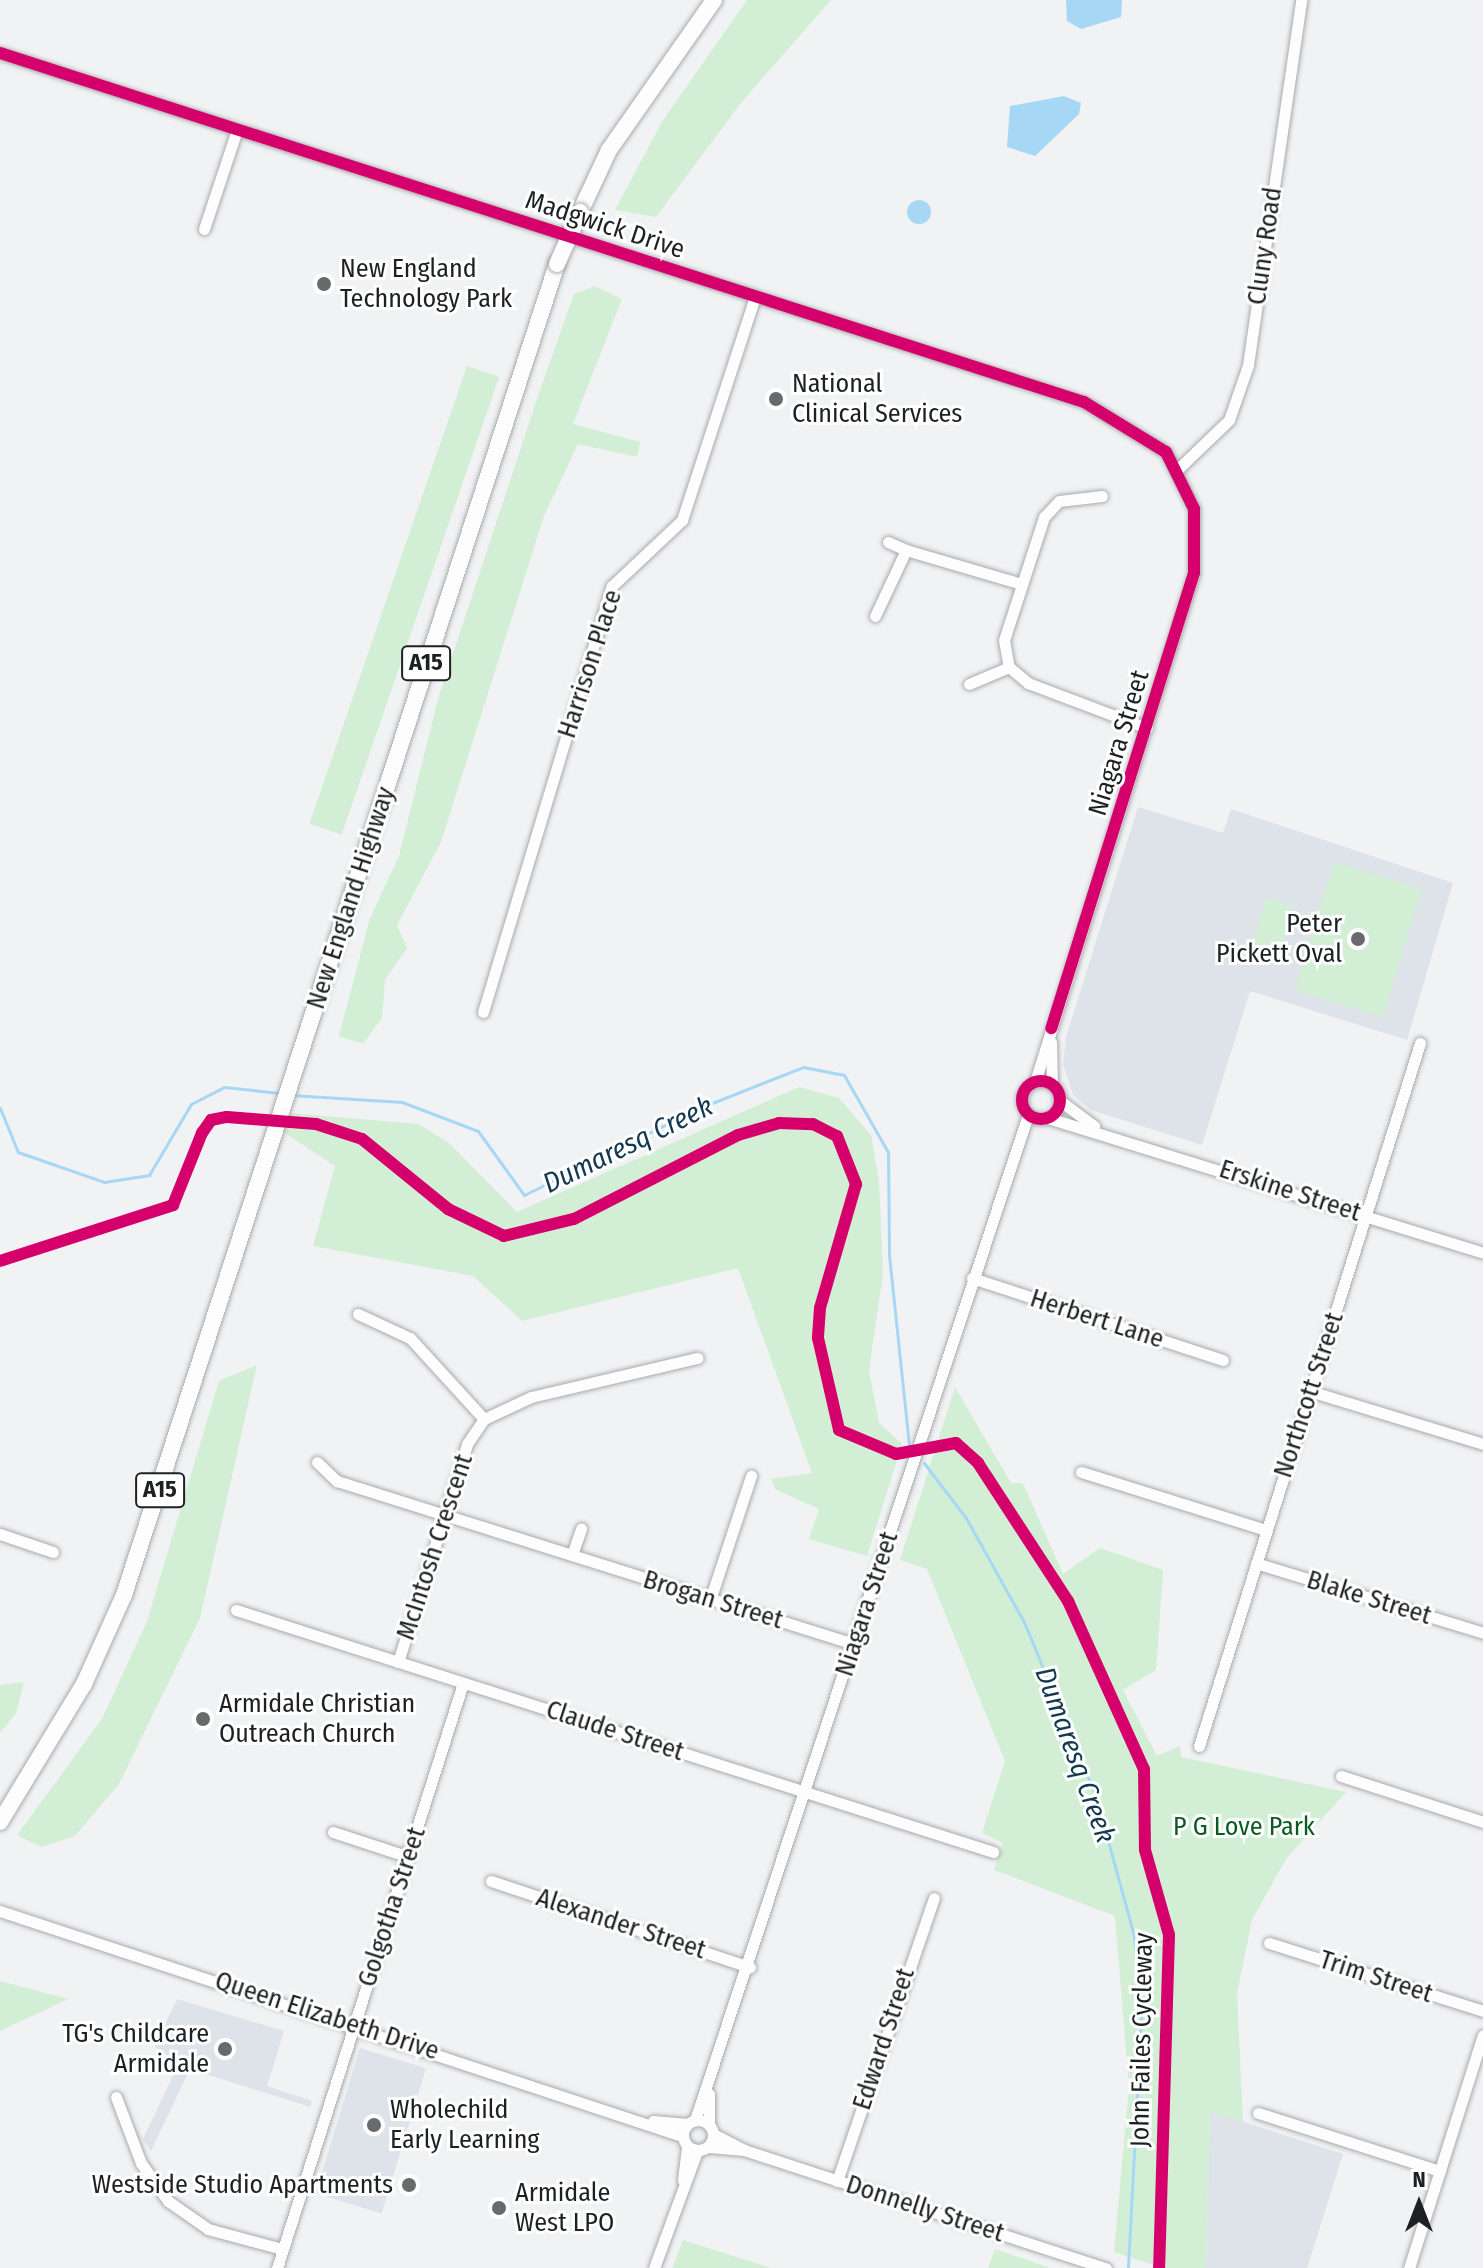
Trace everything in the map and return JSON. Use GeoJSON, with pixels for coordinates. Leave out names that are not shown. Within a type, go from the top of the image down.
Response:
{"type":"FeatureCollection","features":[{"type":"Feature","properties":{"kind":"highway","name":"New England Highway"},"geometry":{"type":"LineString","coordinates":[[3,1815],[84,1684],[124,1595],[557,264],[609,150],[714,0]]}},
{"type":"Feature","properties":{"kind":"street","name":"Cluny Road"},"geometry":{"type":"LineString","coordinates":[[1178,469],[1229,420],[1248,365],[1301,0]]}},
{"type":"Feature","properties":{"kind":"street","name":"Madgwick Drive"},"geometry":{"type":"LineString","coordinates":[[0,53],[1084,402],[1148,436],[1178,469]]}},
{"type":"Feature","properties":{"kind":"street"},"geometry":{"type":"LineString","coordinates":[[204,229],[237,130]]}},
{"type":"Feature","properties":{"kind":"street","name":"Harrison Place"},"geometry":{"type":"LineString","coordinates":[[483,1012],[612,586],[682,520],[755,296]]}},
{"type":"Feature","properties":{"kind":"street","name":"Niagara Street"},"geometry":{"type":"LineString","coordinates":[[1035,1082],[1147,728],[1197,546],[1178,469]]}},
{"type":"Feature","properties":{"kind":"street"},"geometry":{"type":"LineString","coordinates":[[1102,496],[1059,501],[1044,517],[1018,583],[1004,640],[1009,667],[1048,694],[1147,728]]}},
{"type":"Feature","properties":{"kind":"street"},"geometry":{"type":"LineString","coordinates":[[888,542],[1018,583]]}},
{"type":"Feature","properties":{"kind":"street"},"geometry":{"type":"LineString","coordinates":[[875,616],[906,550]]}},
{"type":"Feature","properties":{"kind":"street"},"geometry":{"type":"LineString","coordinates":[[969,684],[1009,667]]}},
{"type":"Feature","properties":{"kind":"street","name":"Niagara Street"},"geometry":{"type":"LineString","coordinates":[[1051,1028],[1052,1085]]}},
{"type":"Feature","properties":{"kind":"street","name":"Northcott Street"},"geometry":{"type":"LineString","coordinates":[[1199,1746],[1420,1043]]}},
{"type":"Feature","properties":{"kind":"street"},"geometry":{"type":"LineString","coordinates":[[1035,1082],[1052,1085],[1059,1100],[1048,1118],[1028,1115],[1022,1095],[1035,1082]]}},
{"type":"Feature","properties":{"kind":"street","name":"Erskine Street"},"geometry":{"type":"LineString","coordinates":[[1059,1100],[1097,1128]]}},
{"type":"Feature","properties":{"kind":"street","name":"Niagara Street"},"geometry":{"type":"LineString","coordinates":[[694,2145],[692,2122],[709,2094],[972,1278],[1028,1115]]}},
{"type":"Feature","properties":{"kind":"street","name":"Erskine Street"},"geometry":{"type":"LineString","coordinates":[[1048,1118],[1097,1128],[1483,1253]]}},
{"type":"Feature","properties":{"kind":"street","name":"Herbert Lane"},"geometry":{"type":"LineString","coordinates":[[972,1278],[1223,1360]]}},
{"type":"Feature","properties":{"kind":"street"},"geometry":{"type":"LineString","coordinates":[[358,1314],[410,1338],[484,1419],[531,1397],[697,1358]]}},
{"type":"Feature","properties":{"kind":"street"},"geometry":{"type":"LineString","coordinates":[[1310,1391],[1483,1444]]}},
{"type":"Feature","properties":{"kind":"street","name":"McIntosh Crescent"},"geometry":{"type":"LineString","coordinates":[[398,1662],[443,1514],[484,1419]]}},
{"type":"Feature","properties":{"kind":"street","name":"Brogan Street"},"geometry":{"type":"LineString","coordinates":[[317,1462],[337,1481],[854,1644]]}},
{"type":"Feature","properties":{"kind":"street"},"geometry":{"type":"LineString","coordinates":[[1081,1472],[1266,1530]]}},
{"type":"Feature","properties":{"kind":"street"},"geometry":{"type":"LineString","coordinates":[[710,1600],[751,1476]]}},
{"type":"Feature","properties":{"kind":"street"},"geometry":{"type":"LineString","coordinates":[[572,1555],[581,1529]]}},
{"type":"Feature","properties":{"kind":"street"},"geometry":{"type":"LineString","coordinates":[[0,1534],[53,1552]]}},
{"type":"Feature","properties":{"kind":"street","name":"Blake Street"},"geometry":{"type":"LineString","coordinates":[[1256,1563],[1483,1633]]}},
{"type":"Feature","properties":{"kind":"street","name":"Claude Street"},"geometry":{"type":"LineString","coordinates":[[236,1610],[993,1852]]}},
{"type":"Feature","properties":{"kind":"street","name":"Golgotha Street"},"geometry":{"type":"LineString","coordinates":[[277,2268],[463,1683]]}},
{"type":"Feature","properties":{"kind":"street"},"geometry":{"type":"LineString","coordinates":[[1341,1776],[1483,1822]]}},
{"type":"Feature","properties":{"kind":"street"},"geometry":{"type":"LineString","coordinates":[[333,1832],[409,1857]]}},
{"type":"Feature","properties":{"kind":"street","name":"Alexander Street"},"geometry":{"type":"LineString","coordinates":[[491,1881],[750,1967]]}},
{"type":"Feature","properties":{"kind":"street","name":"Edward Street"},"geometry":{"type":"LineString","coordinates":[[837,2181],[934,1898]]}},
{"type":"Feature","properties":{"kind":"street","name":"Queen Elizabeth Drive"},"geometry":{"type":"LineString","coordinates":[[2,1911],[653,2121],[694,2145]]}},
{"type":"Feature","properties":{"kind":"street","name":"Trim Street"},"geometry":{"type":"LineString","coordinates":[[1269,1943],[1483,2011]]}},
{"type":"Feature","properties":{"kind":"street"},"geometry":{"type":"LineString","coordinates":[[1409,2268],[1483,2035]]}},
{"type":"Feature","properties":{"kind":"street","name":"Niagara Street"},"geometry":{"type":"LineString","coordinates":[[694,2145],[711,2129],[709,2094]]}},
{"type":"Feature","properties":{"kind":"street"},"geometry":{"type":"LineString","coordinates":[[116,2097],[141,2163],[168,2201],[208,2229],[282,2249]]}},
{"type":"Feature","properties":{"kind":"street"},"geometry":{"type":"LineString","coordinates":[[1258,2113],[1440,2171]]}},
{"type":"Feature","properties":{"kind":"street","name":"Queen Elizabeth Drive"},"geometry":{"type":"LineString","coordinates":[[653,2121],[692,2122],[711,2129]]}},
{"type":"Feature","properties":{"kind":"street","name":"Donnelly Street"},"geometry":{"type":"LineString","coordinates":[[711,2129],[744,2150]]}},
{"type":"Feature","properties":{"kind":"street"},"geometry":{"type":"LineString","coordinates":[[654,2268],[694,2145]]}},
{"type":"Feature","properties":{"kind":"street","name":"Donnelly Street"},"geometry":{"type":"LineString","coordinates":[[694,2145],[744,2150],[1106,2268]]}},
{"type":"Feature","properties":{"kind":"shaded area"},"geometry":{"type":"Polygon","coordinates":[[[1138,807],[1223,833],[1231,809],[1453,883],[1407,1040],[1250,991],[1202,1145],[1091,1110],[1073,1095],[1063,1064],[1066,1037],[1138,807]]]}},
{"type":"Feature","properties":{"kind":"shaded area"},"geometry":{"type":"Polygon","coordinates":[[[177,1999],[284,2031],[267,2086],[312,2101],[310,2107],[190,2069],[151,2151],[143,2139],[179,2063],[155,2047],[177,1999]]]}},
{"type":"Feature","properties":{"kind":"shaded area"},"geometry":{"type":"Polygon","coordinates":[[[360,2048],[426,2068],[382,2214],[316,2193],[360,2048]]]}},
{"type":"Feature","properties":{"kind":"shaded area"},"geometry":{"type":"Polygon","coordinates":[[[1210,2111],[1343,2154],[1307,2268],[1206,2268],[1210,2111]]]}},
{"type":"Feature","properties":{"kind":"green space"},"geometry":{"type":"Polygon","coordinates":[[[747,0],[831,0],[740,104],[656,217],[615,210],[663,120],[747,0]]]}},
{"type":"Feature","properties":{"kind":"green space"},"geometry":{"type":"Polygon","coordinates":[[[595,286],[622,299],[573,424],[640,442],[637,457],[578,444],[544,516],[441,842],[397,925],[407,948],[385,980],[382,1018],[363,1044],[339,1036],[370,918],[399,856],[438,699],[574,294],[595,286]]]}},
{"type":"Feature","properties":{"kind":"green space"},"geometry":{"type":"Polygon","coordinates":[[[467,366],[499,377],[342,835],[309,824],[467,366]]]}},
{"type":"Feature","properties":{"kind":"green space","name":"Peter Pickett Oval"},"geometry":{"type":"Polygon","coordinates":[[[1334,862],[1422,889],[1383,1017],[1295,990],[1334,862]]]}},
{"type":"Feature","properties":{"kind":"green space"},"geometry":{"type":"Polygon","coordinates":[[[1266,898],[1294,906],[1280,956],[1252,948],[1266,898]]]}},
{"type":"Feature","properties":{"kind":"green space"},"geometry":{"type":"Polygon","coordinates":[[[799,1087],[839,1098],[871,1135],[879,1181],[883,1274],[869,1370],[879,1423],[902,1444],[867,1556],[809,1539],[819,1509],[775,1489],[771,1479],[812,1473],[738,1268],[522,1321],[473,1276],[313,1246],[335,1166],[283,1132],[290,1113],[418,1124],[448,1142],[517,1212],[799,1087]]]}},
{"type":"Feature","properties":{"kind":"green space"},"geometry":{"type":"Polygon","coordinates":[[[257,1365],[200,1618],[119,1784],[75,1836],[41,1847],[17,1835],[102,1719],[147,1621],[219,1381],[257,1365]]]}},
{"type":"Feature","properties":{"kind":"green space","name":"P G Love Park"},"geometry":{"type":"Polygon","coordinates":[[[955,1387],[1011,1483],[1023,1483],[1063,1574],[1100,1548],[1163,1570],[1156,1670],[1123,1690],[1157,1756],[1180,1746],[1181,1757],[1346,1792],[1286,1859],[1252,1920],[1237,1993],[1243,2122],[1210,2112],[1206,2268],[1163,2268],[1114,2252],[1129,2087],[1115,1916],[994,1870],[1003,1843],[982,1833],[1005,1761],[927,1569],[900,1560],[955,1387]]]}},
{"type":"Feature","properties":{"kind":"green space"},"geometry":{"type":"Polygon","coordinates":[[[24,1682],[16,1713],[0,1733],[0,1685],[24,1682]]]}},
{"type":"Feature","properties":{"kind":"green space"},"geometry":{"type":"Polygon","coordinates":[[[0,1981],[68,1999],[0,2031],[0,1981]]]}},
{"type":"Feature","properties":{"kind":"green space"},"geometry":{"type":"Polygon","coordinates":[[[683,2240],[771,2268],[672,2268],[683,2240]]]}},
{"type":"Feature","properties":{"kind":"green space"},"geometry":{"type":"Polygon","coordinates":[[[995,2249],[1050,2268],[988,2268],[995,2249]]]}},
{"type":"Feature","properties":{"kind":"water"},"geometry":{"type":"Polygon","coordinates":[[[1066,0],[1122,0],[1121,17],[1081,29],[1067,21],[1066,0]]]}},
{"type":"Feature","properties":{"kind":"water"},"geometry":{"type":"Polygon","coordinates":[[[1064,96],[1081,103],[1079,114],[1035,156],[1007,147],[1010,106],[1064,96]]]}},
{"type":"Feature","properties":{"kind":"water"},"geometry":{"type":"Polygon","coordinates":[[[919,200],[928,203],[931,212],[928,221],[919,224],[910,221],[907,212],[910,203],[919,200]]]}},
{"type":"Feature","properties":{"kind":"waterway","name":"Dumaresq Creek"},"geometry":{"type":"LineString","coordinates":[[291,1095],[402,1102],[478,1131],[524,1195],[697,1109],[803,1067],[844,1075],[888,1152],[889,1255],[909,1444]]}},
{"type":"Feature","properties":{"kind":"waterway","name":"Dumaresq Creek"},"geometry":{"type":"LineString","coordinates":[[0,1108],[18,1152],[104,1182],[149,1175],[191,1104],[224,1087],[280,1093]]}},
{"type":"Feature","properties":{"kind":"waterway","name":"Dumaresq Creek"},"geometry":{"type":"LineString","coordinates":[[924,1463],[966,1518],[1024,1622],[1096,1797],[1134,1936],[1141,2019],[1128,2268]]}},
{"type":"Feature","properties":{"kind":"cycle path"},"geometry":{"type":"LineString","coordinates":[[0,53],[1084,402],[1166,452],[1194,509],[1194,573],[1051,1028]]}},
{"type":"Feature","properties":{"kind":"cycle path"},"geometry":{"type":"LineString","coordinates":[[1041,1081],[1054,1087],[1060,1100],[1054,1113],[1041,1119],[1028,1113],[1022,1100],[1028,1087],[1041,1081]]}},
{"type":"Feature","properties":{"kind":"cycle path","name":"John Failes Cycleway"},"geometry":{"type":"LineString","coordinates":[[0,1261],[173,1205],[202,1133],[211,1120],[227,1117],[316,1124],[362,1139],[448,1209],[504,1236],[574,1219],[738,1135],[779,1123],[813,1124],[837,1136],[856,1184],[820,1308],[818,1338],[839,1430],[896,1454],[956,1443],[978,1463],[1068,1601],[1144,1769],[1145,1850],[1169,1935],[1159,2268]]}},
{"type":"Feature","properties":{"kind":"place","name":"New England Technology Park"},"geometry":{"type":"Point","coordinates":[324,284]}},
{"type":"Feature","properties":{"kind":"place","name":"National Clinical Services"},"geometry":{"type":"Point","coordinates":[776,399]}},
{"type":"Feature","properties":{"kind":"place","name":"Peter Pickett Oval"},"geometry":{"type":"Point","coordinates":[1358,939]}},
{"type":"Feature","properties":{"kind":"place","name":"Armidale Christian Outreach Church"},"geometry":{"type":"Point","coordinates":[203,1719]}},
{"type":"Feature","properties":{"kind":"place","name":"TG's Childcare Armidale"},"geometry":{"type":"Point","coordinates":[225,2049]}},
{"type":"Feature","properties":{"kind":"place","name":"Wholechild Early Learning"},"geometry":{"type":"Point","coordinates":[374,2125]}},
{"type":"Feature","properties":{"kind":"place","name":"Westside Studio Apartments"},"geometry":{"type":"Point","coordinates":[409,2185]}},
{"type":"Feature","properties":{"kind":"place","name":"Armidale West LPO"},"geometry":{"type":"Point","coordinates":[499,2208]}}]}
